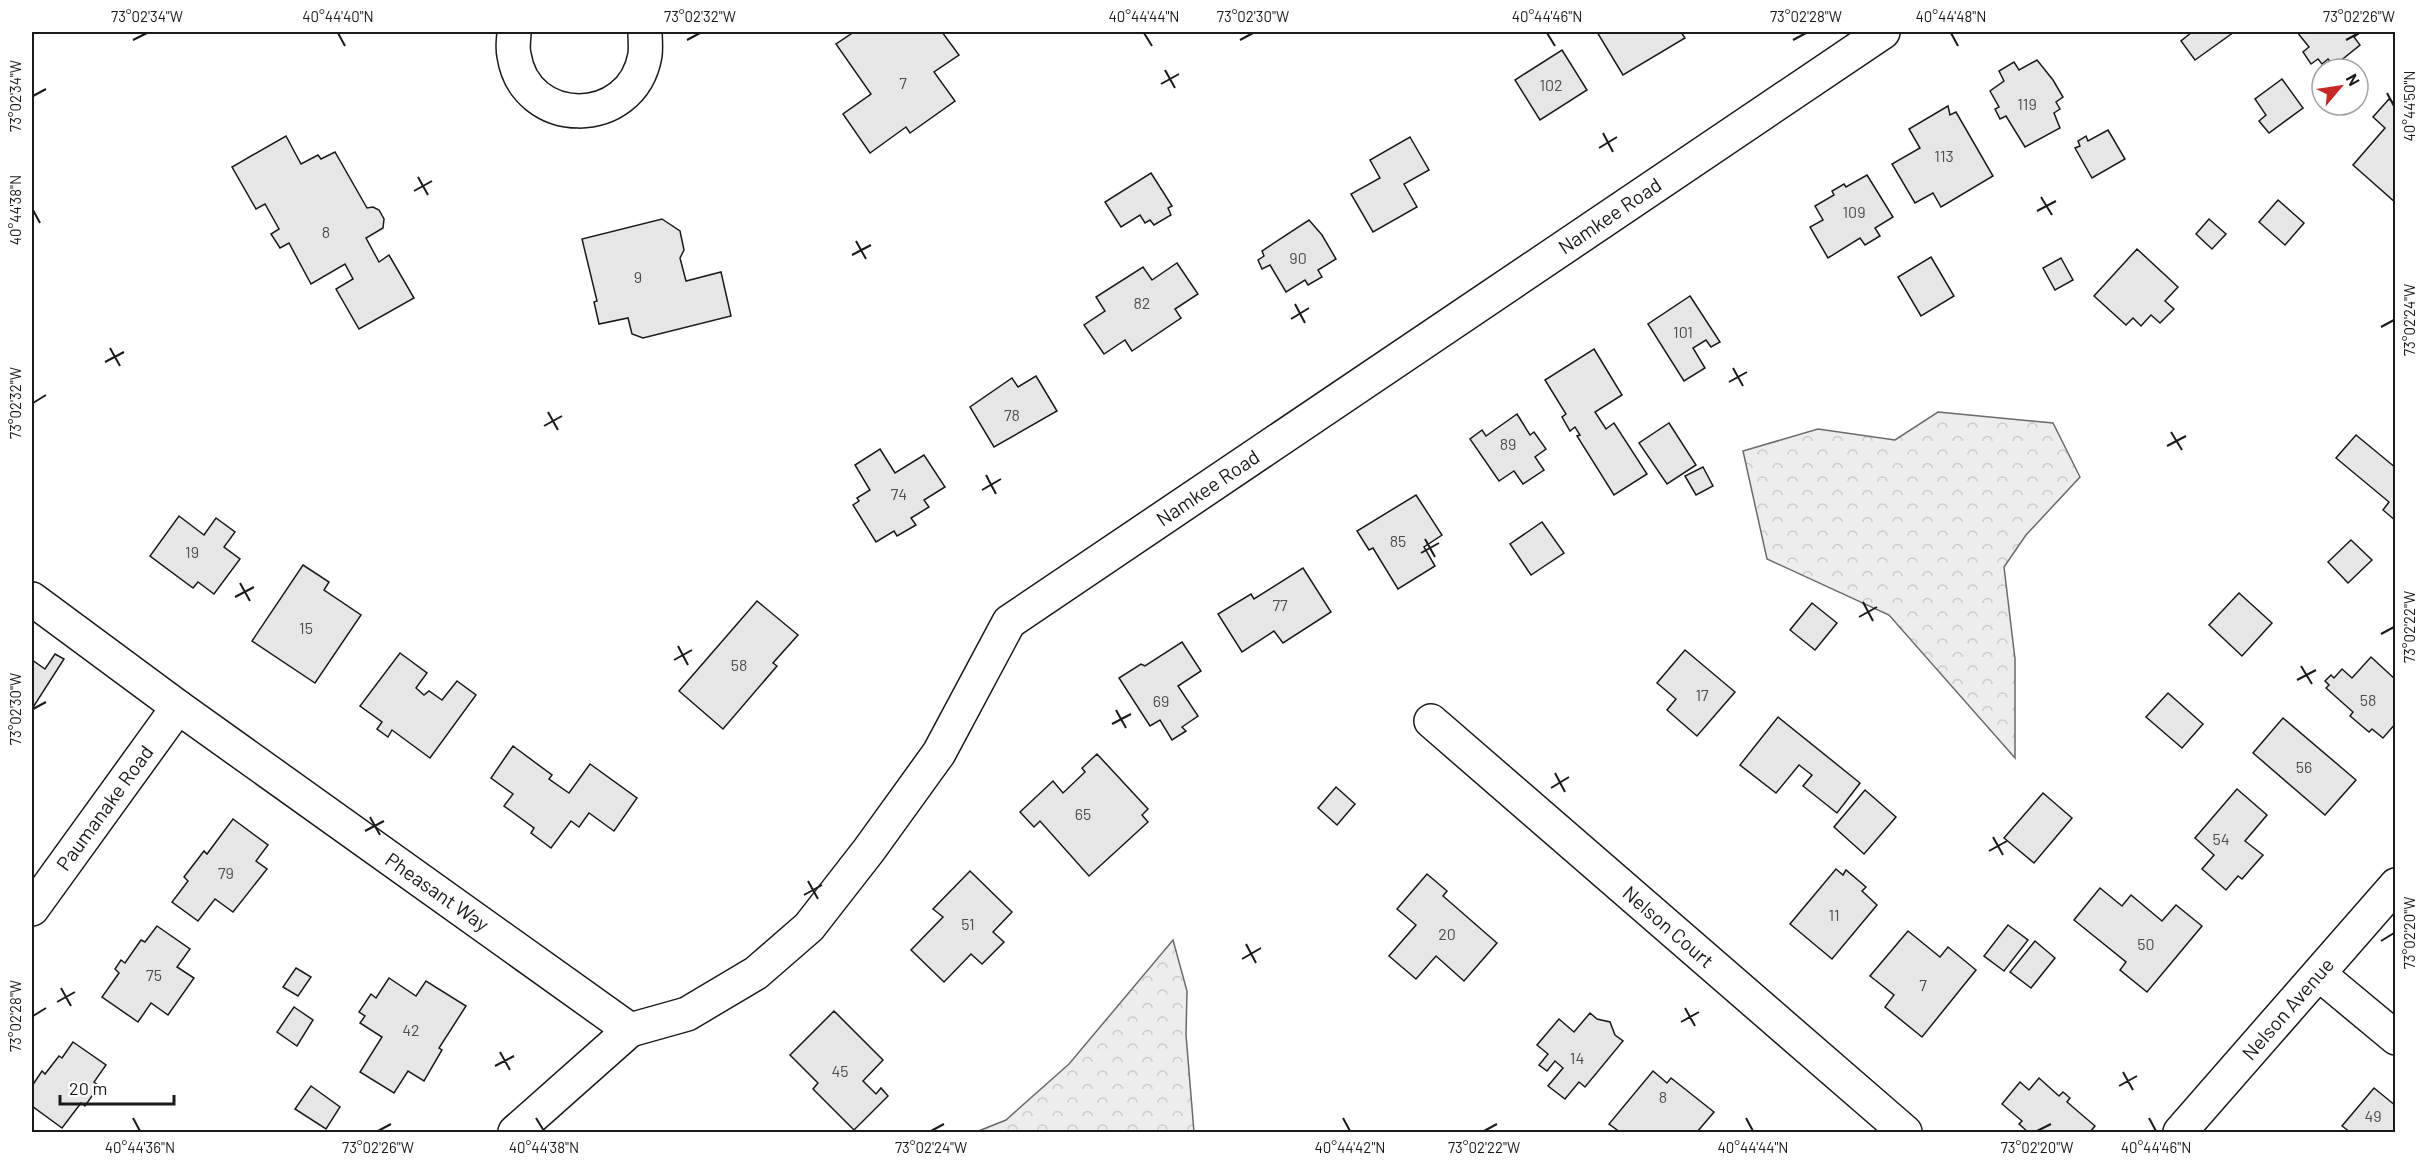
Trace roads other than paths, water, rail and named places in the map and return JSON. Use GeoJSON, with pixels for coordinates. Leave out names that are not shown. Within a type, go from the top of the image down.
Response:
{"type":"FeatureCollection","features":[{"type":"Feature","properties":{"kind":"street"},"geometry":{"type":"LineString","coordinates":[[514,32],[513,54],[520,74],[532,92],[549,105],[570,111],[591,111],[611,104],[628,91],[640,74],[646,53],[645,32]]}},
{"type":"Feature","properties":{"kind":"street","name":"Namkee Road"},"geometry":{"type":"LineString","coordinates":[[630,1030],[687,1014],[756,972],[808,927],[869,850],[939,753],[1009,622],[1882,32]]}},
{"type":"Feature","properties":{"kind":"street","name":"Pheasant Way"},"geometry":{"type":"LineString","coordinates":[[32,598],[178,707],[630,1030]]}},
{"type":"Feature","properties":{"kind":"street","name":"Paumanake Road"},"geometry":{"type":"LineString","coordinates":[[32,909],[178,707]]}},
{"type":"Feature","properties":{"kind":"street","name":"Nelson Court"},"geometry":{"type":"LineString","coordinates":[[1431,721],[1905,1132]]}},
{"type":"Feature","properties":{"kind":"street","name":"Nelson Avenue"},"geometry":{"type":"LineString","coordinates":[[2180,1132],[2396,885]]}},
{"type":"Feature","properties":{"kind":"street"},"geometry":{"type":"LineString","coordinates":[[2319,974],[2396,1038]]}},
{"type":"Feature","properties":{"kind":"street"},"geometry":{"type":"LineString","coordinates":[[515,1132],[630,1030]]}}]}
